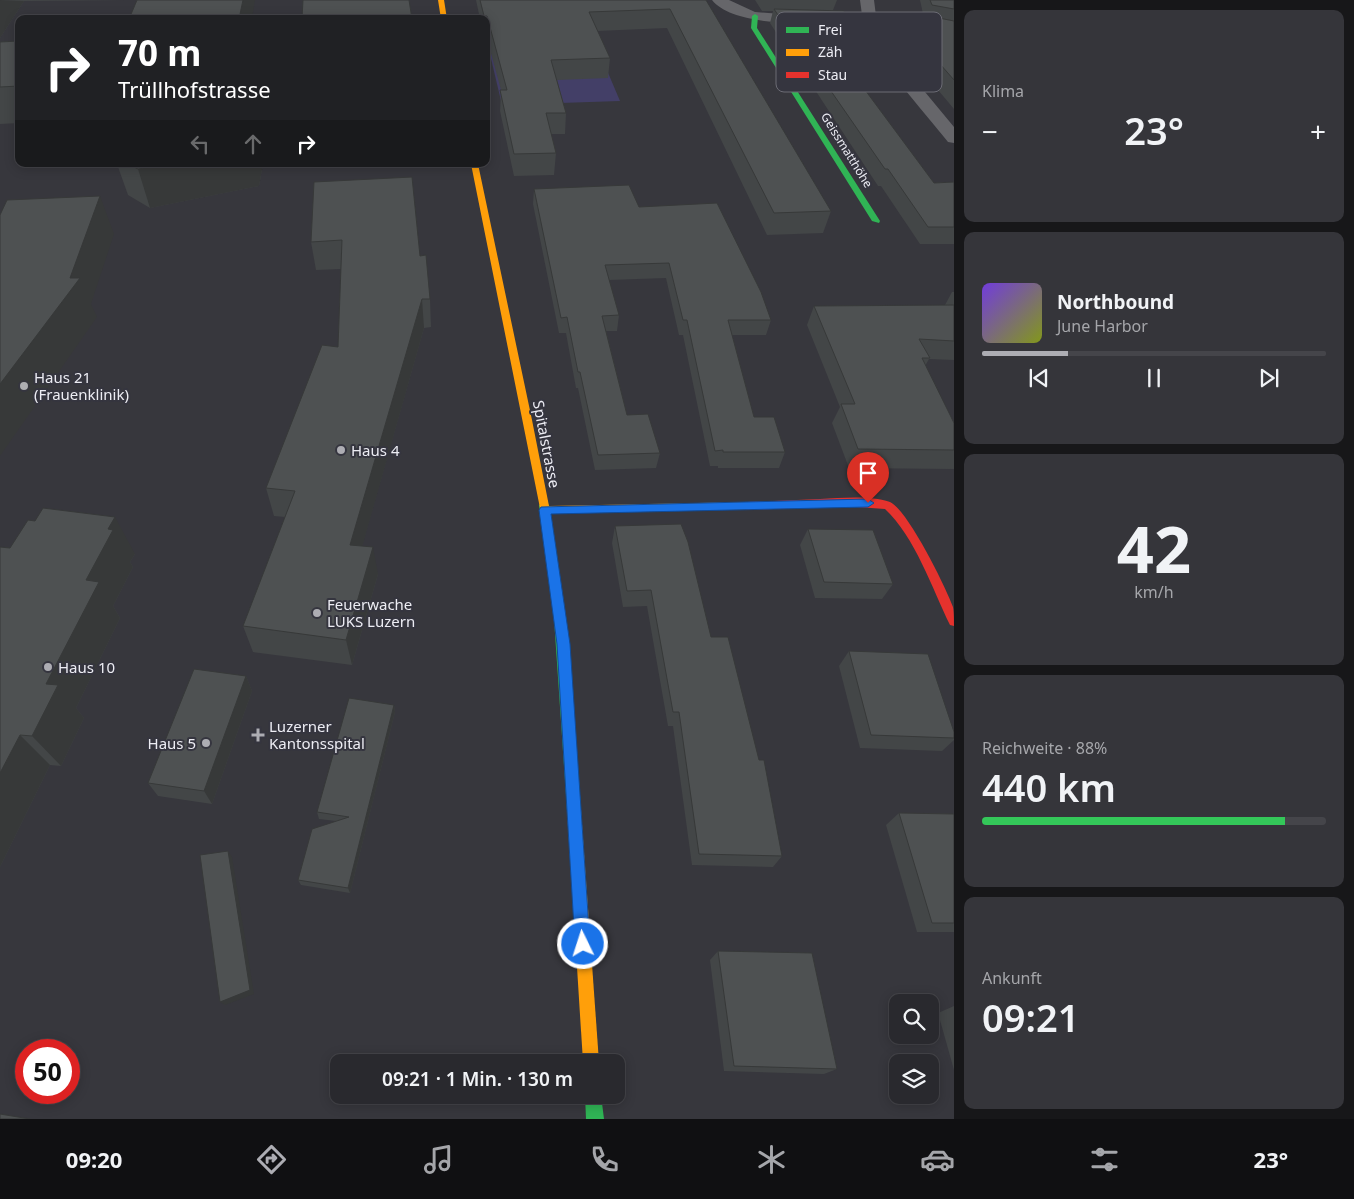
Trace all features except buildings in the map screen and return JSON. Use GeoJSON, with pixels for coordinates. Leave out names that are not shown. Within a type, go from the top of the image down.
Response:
{"type":"FeatureCollection","features":[{"type":"Feature","properties":{"kind":"main road"},"geometry":{"type":"LineString","coordinates":[[441,0],[443,15]]}},
{"type":"Feature","properties":{"kind":"main road","name":"Geissmatthöhe"},"geometry":{"type":"LineString","coordinates":[[756,16],[754,28],[776,63]]}},
{"type":"Feature","properties":{"kind":"main road","name":"Geissmatthöhe"},"geometry":{"type":"LineString","coordinates":[[794,92],[876,222]]}},
{"type":"Feature","properties":{"kind":"main road","name":"Spitalstrasse"},"geometry":{"type":"LineString","coordinates":[[475,167],[489,248],[535,454],[564,644],[590,1054]]}},
{"type":"Feature","properties":{"kind":"main road"},"geometry":{"type":"LineString","coordinates":[[545,510],[868,503],[888,506],[906,526],[954,621]]}},
{"type":"Feature","properties":{"kind":"main road"},"geometry":{"type":"LineString","coordinates":[[594,1104],[595,1119]]}},
{"type":"Feature","properties":{"kind":"street"},"geometry":{"type":"LineString","coordinates":[[726,2],[742,13],[776,18]]}},
{"type":"Feature","properties":{"kind":"street"},"geometry":{"type":"LineString","coordinates":[[916,92],[954,138]]}},
{"type":"Feature","properties":{"kind":"shaded area"},"geometry":{"type":"Polygon","coordinates":[[[595,42],[620,101],[502,105],[490,54],[490,46],[595,42]]]}},
{"type":"Feature","properties":{"kind":"traffic: fast"},"geometry":{"type":"LineString","coordinates":[[755,16],[754,28],[776,63]]}},
{"type":"Feature","properties":{"kind":"traffic: fast"},"geometry":{"type":"LineString","coordinates":[[794,92],[876,221]]}},
{"type":"Feature","properties":{"kind":"traffic: fast"},"geometry":{"type":"LineString","coordinates":[[544,505],[560,619],[574,810]]}},
{"type":"Feature","properties":{"kind":"traffic: fast"},"geometry":{"type":"LineString","coordinates":[[594,1104],[595,1119]]}},
{"type":"Feature","properties":{"kind":"traffic: slow"},"geometry":{"type":"LineString","coordinates":[[441,0],[443,15]]}},
{"type":"Feature","properties":{"kind":"traffic: slow"},"geometry":{"type":"LineString","coordinates":[[475,167],[544,505]]}},
{"type":"Feature","properties":{"kind":"traffic: slow"},"geometry":{"type":"LineString","coordinates":[[545,510],[747,506]]}},
{"type":"Feature","properties":{"kind":"traffic: slow"},"geometry":{"type":"LineString","coordinates":[[574,810],[590,1054]]}},
{"type":"Feature","properties":{"kind":"traffic: jam"},"geometry":{"type":"LineString","coordinates":[[747,506],[843,502],[863,502],[888,506],[896,513],[914,541],[954,621]]}},
{"type":"Feature","properties":{"kind":"place","name":"Haus 21 (Frauenklinik)"},"geometry":{"type":"Point","coordinates":[24,386]}},
{"type":"Feature","properties":{"kind":"place","name":"Haus 4"},"geometry":{"type":"Point","coordinates":[341,450]}},
{"type":"Feature","properties":{"kind":"place","name":"Feuerwache LUKS Luzern"},"geometry":{"type":"Point","coordinates":[317,613]}},
{"type":"Feature","properties":{"kind":"place","name":"Haus 10"},"geometry":{"type":"Point","coordinates":[48,667]}},
{"type":"Feature","properties":{"kind":"place","name":"Luzerner Kantonsspital"},"geometry":{"type":"Point","coordinates":[258,735]}},
{"type":"Feature","properties":{"kind":"place","name":"Haus 5"},"geometry":{"type":"Point","coordinates":[206,743]}},
{"type":"Feature","properties":{"kind":"route"},"geometry":{"type":"LineString","coordinates":[[583,944],[564,644],[545,510],[868,503]]}}]}
